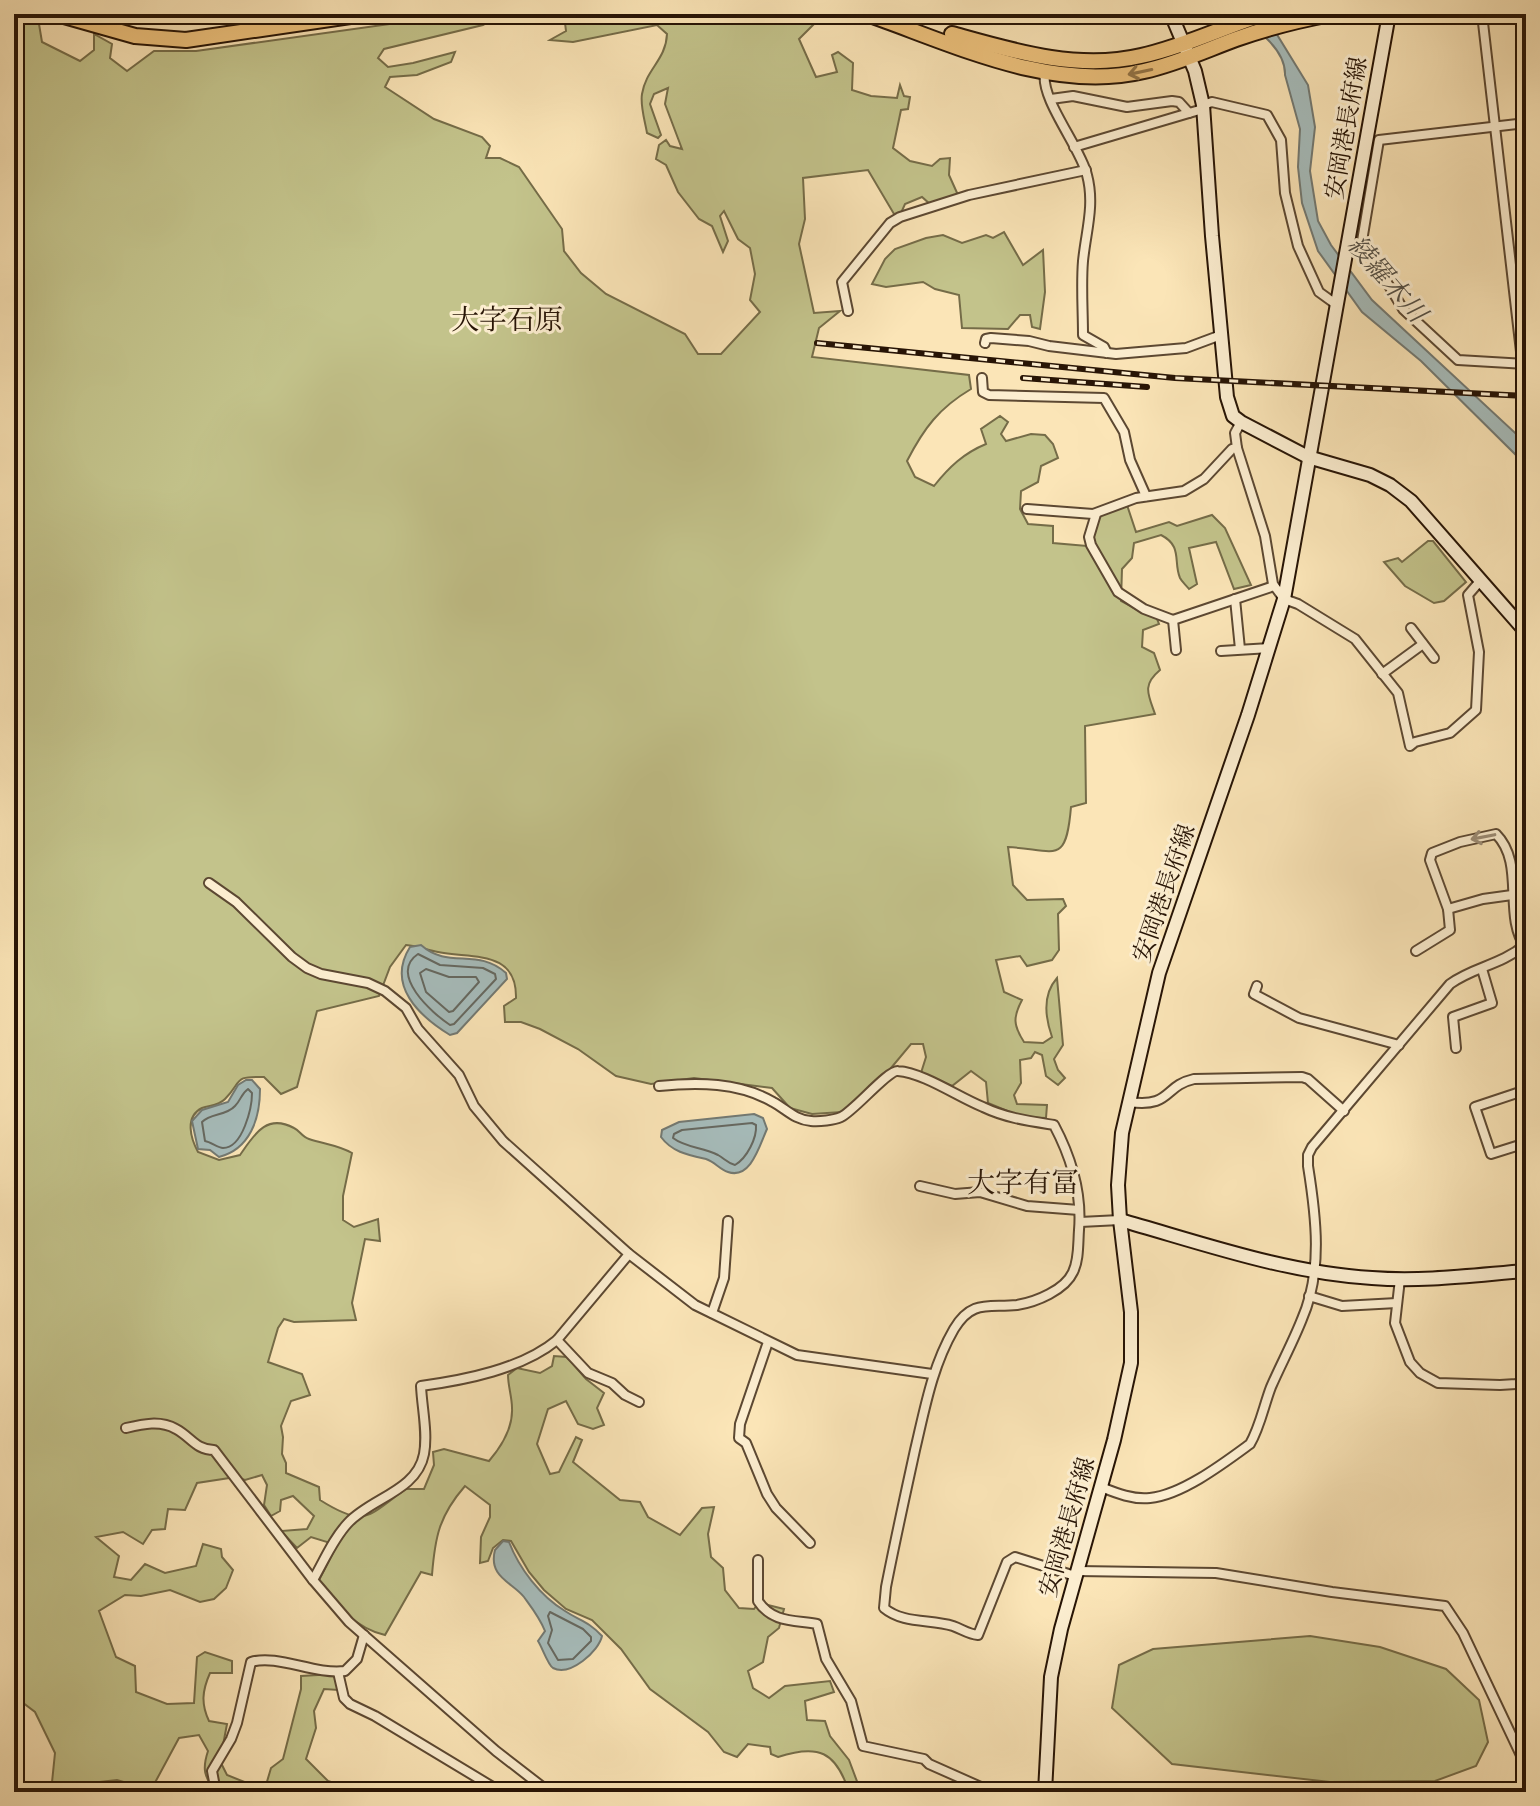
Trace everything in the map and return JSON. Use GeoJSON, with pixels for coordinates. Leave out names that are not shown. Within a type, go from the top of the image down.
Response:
{"type":"FeatureCollection","features":[{"type":"Feature","properties":{"kind":"main road"},"geometry":{"type":"LineString","coordinates":[[57,14],[135,36],[186,40],[364,14]]}},
{"type":"Feature","properties":{"kind":"main road"},"geometry":{"type":"LineString","coordinates":[[867,14],[1045,73],[1110,77],[1146,71],[1230,24],[1264,14]]}},
{"type":"Feature","properties":{"kind":"main road"},"geometry":{"type":"LineString","coordinates":[[875,14],[1009,50],[1077,61],[1124,60],[1187,50],[1331,14]]}},
{"type":"Feature","properties":{"kind":"main road"},"geometry":{"type":"LineString","coordinates":[[1171,14],[1187,50],[1203,107],[1221,335],[1229,406],[1233,416],[1308,457],[1349,468],[1390,485],[1411,501],[1526,632]]}},
{"type":"Feature","properties":{"kind":"main road","name":"安岡港長府線"},"geometry":{"type":"LineString","coordinates":[[1045,1792],[1051,1677],[1127,1390],[1132,1344],[1120,1220],[1121,1146],[1129,1102],[1159,973],[1284,599],[1389,14]]}},
{"type":"Feature","properties":{"kind":"main road"},"geometry":{"type":"LineString","coordinates":[[1120,1220],[1314,1271],[1400,1279],[1526,1271]]}},
{"type":"Feature","properties":{"kind":"street"},"geometry":{"type":"LineString","coordinates":[[1482,14],[1526,395]]}},
{"type":"Feature","properties":{"kind":"street"},"geometry":{"type":"LineString","coordinates":[[1045,73],[1051,99],[1086,170],[1091,208],[1083,260],[1083,335],[1104,347],[1107,353]]}},
{"type":"Feature","properties":{"kind":"street"},"geometry":{"type":"LineString","coordinates":[[1051,99],[1073,96],[1127,107],[1179,102],[1189,113]]}},
{"type":"Feature","properties":{"kind":"street"},"geometry":{"type":"LineString","coordinates":[[1074,147],[1189,113],[1212,102],[1267,115],[1281,140],[1285,193],[1298,246],[1319,292],[1338,302]]}},
{"type":"Feature","properties":{"kind":"street"},"geometry":{"type":"LineString","coordinates":[[1524,364],[1458,360],[1403,309],[1362,241],[1379,140],[1526,123]]}},
{"type":"Feature","properties":{"kind":"street"},"geometry":{"type":"LineString","coordinates":[[848,311],[842,282],[890,223],[969,195],[1086,170]]}},
{"type":"Feature","properties":{"kind":"street"},"geometry":{"type":"LineString","coordinates":[[1514,291],[1526,290]]}},
{"type":"Feature","properties":{"kind":"street"},"geometry":{"type":"LineString","coordinates":[[985,343],[986,339],[991,338],[1029,341],[1107,353],[1186,348],[1221,335]]}},
{"type":"Feature","properties":{"kind":"street"},"geometry":{"type":"LineString","coordinates":[[982,378],[983,392],[989,395],[1104,398],[1124,432],[1130,460],[1146,496]]}},
{"type":"Feature","properties":{"kind":"street"},"geometry":{"type":"LineString","coordinates":[[1241,422],[1235,433],[1237,448],[1265,536],[1274,586],[1284,599],[1298,604],[1355,639],[1398,693],[1410,746],[1450,733],[1476,710],[1479,652],[1468,595],[1481,580]]}},
{"type":"Feature","properties":{"kind":"street"},"geometry":{"type":"LineString","coordinates":[[1027,509],[1096,514],[1146,496],[1165,495],[1194,486],[1232,449],[1237,448]]}},
{"type":"Feature","properties":{"kind":"street"},"geometry":{"type":"LineString","coordinates":[[1096,514],[1089,537],[1113,586],[1144,609],[1173,620],[1274,586]]}},
{"type":"Feature","properties":{"kind":"street"},"geometry":{"type":"LineString","coordinates":[[1235,599],[1240,649]]}},
{"type":"Feature","properties":{"kind":"street"},"geometry":{"type":"LineString","coordinates":[[1173,620],[1176,650]]}},
{"type":"Feature","properties":{"kind":"street"},"geometry":{"type":"LineString","coordinates":[[1411,628],[1434,658]]}},
{"type":"Feature","properties":{"kind":"street"},"geometry":{"type":"LineString","coordinates":[[1382,674],[1423,644]]}},
{"type":"Feature","properties":{"kind":"street"},"geometry":{"type":"LineString","coordinates":[[1221,651],[1270,648]]}},
{"type":"Feature","properties":{"kind":"street"},"geometry":{"type":"LineString","coordinates":[[1101,1487],[1133,1498],[1159,1497],[1183,1487],[1250,1444],[1272,1385],[1304,1316],[1309,1296],[1317,1239],[1308,1155],[1312,1147],[1450,984],[1461,976],[1507,959],[1525,946],[1517,935],[1508,858],[1496,834],[1460,842],[1432,853],[1430,860],[1448,909],[1450,930],[1416,951]]}},
{"type":"Feature","properties":{"kind":"street"},"geometry":{"type":"LineString","coordinates":[[209,883],[236,902],[307,968],[321,974],[368,983],[385,991],[406,1008],[418,1029],[459,1075],[474,1106],[503,1141],[629,1254],[695,1305],[797,1355],[932,1374]]}},
{"type":"Feature","properties":{"kind":"street"},"geometry":{"type":"LineString","coordinates":[[1448,909],[1512,895]]}},
{"type":"Feature","properties":{"kind":"street"},"geometry":{"type":"LineString","coordinates":[[1456,1048],[1453,1017],[1492,1003],[1482,969]]}},
{"type":"Feature","properties":{"kind":"street"},"geometry":{"type":"LineString","coordinates":[[1257,986],[1254,994],[1299,1018],[1399,1045]]}},
{"type":"Feature","properties":{"kind":"street"},"geometry":{"type":"LineString","coordinates":[[659,1086],[710,1083],[758,1095],[790,1115],[812,1121],[843,1116],[891,1072],[897,1071],[1005,1115],[1054,1125],[1074,1171],[1079,1210],[1077,1258],[1073,1274],[1064,1286],[1019,1305],[985,1305],[964,1315],[951,1334],[932,1374],[886,1587],[884,1608],[892,1615],[954,1626],[970,1635],[978,1635],[1007,1562],[1015,1557],[1076,1574],[1216,1573],[1445,1606],[1463,1633],[1526,1766]]}},
{"type":"Feature","properties":{"kind":"street"},"geometry":{"type":"LineString","coordinates":[[1129,1102],[1152,1104],[1187,1080],[1302,1077],[1344,1111]]}},
{"type":"Feature","properties":{"kind":"street"},"geometry":{"type":"LineString","coordinates":[[1526,1090],[1475,1107],[1491,1154],[1526,1143]]}},
{"type":"Feature","properties":{"kind":"street"},"geometry":{"type":"LineString","coordinates":[[920,1186],[955,1194],[980,1192],[1027,1206],[1079,1210]]}},
{"type":"Feature","properties":{"kind":"street"},"geometry":{"type":"LineString","coordinates":[[1080,1222],[1120,1220]]}},
{"type":"Feature","properties":{"kind":"street"},"geometry":{"type":"LineString","coordinates":[[712,1313],[724,1278],[728,1221]]}},
{"type":"Feature","properties":{"kind":"street"},"geometry":{"type":"LineString","coordinates":[[313,1580],[337,1537],[350,1521],[410,1481],[418,1469],[424,1454],[421,1386],[472,1378],[533,1356],[557,1340],[629,1254]]}},
{"type":"Feature","properties":{"kind":"street"},"geometry":{"type":"LineString","coordinates":[[1400,1279],[1395,1323],[1410,1362],[1429,1380],[1500,1385],[1516,1384],[1526,1379]]}},
{"type":"Feature","properties":{"kind":"street"},"geometry":{"type":"LineString","coordinates":[[1309,1296],[1342,1306],[1397,1303]]}},
{"type":"Feature","properties":{"kind":"street"},"geometry":{"type":"LineString","coordinates":[[557,1340],[588,1373],[612,1383],[639,1402]]}},
{"type":"Feature","properties":{"kind":"street"},"geometry":{"type":"LineString","coordinates":[[768,1342],[740,1424],[739,1438],[746,1443],[776,1508],[810,1543]]}},
{"type":"Feature","properties":{"kind":"street"},"geometry":{"type":"LineString","coordinates":[[126,1428],[149,1423],[166,1425],[177,1429],[198,1447],[214,1450],[313,1580],[364,1635],[496,1751],[549,1792]]}},
{"type":"Feature","properties":{"kind":"street"},"geometry":{"type":"LineString","coordinates":[[758,1560],[758,1601],[786,1622],[817,1624],[826,1659],[851,1701],[863,1746],[924,1759],[992,1792]]}},
{"type":"Feature","properties":{"kind":"street"},"geometry":{"type":"LineString","coordinates":[[216,1792],[212,1771],[237,1723],[251,1662],[260,1659],[314,1670],[345,1671],[354,1664],[364,1635]]}},
{"type":"Feature","properties":{"kind":"street"},"geometry":{"type":"LineString","coordinates":[[338,1672],[344,1698],[350,1704],[501,1792]]}},
{"type":"Feature","properties":{"kind":"green space"},"geometry":{"type":"Polygon","coordinates":[[[14,14],[38,18],[42,42],[80,61],[94,50],[94,34],[112,44],[110,58],[127,71],[154,51],[196,51],[461,14],[501,14],[483,25],[384,49],[378,58],[388,67],[455,52],[451,62],[417,75],[390,77],[385,87],[434,119],[482,137],[490,146],[486,158],[500,158],[519,167],[562,229],[564,251],[581,273],[606,294],[685,334],[698,354],[721,354],[760,312],[750,300],[755,274],[750,248],[738,239],[724,211],[720,216],[728,241],[723,252],[712,226],[699,219],[678,192],[666,165],[656,159],[659,145],[666,140],[670,146],[682,149],[665,104],[668,88],[654,94],[650,104],[661,135],[658,138],[647,133],[642,94],[647,78],[663,51],[667,34],[657,25],[573,42],[550,40],[566,31],[565,23],[586,14],[797,14],[816,22],[799,39],[816,77],[837,72],[832,55],[838,52],[853,63],[852,90],[871,96],[897,98],[900,85],[904,96],[910,97],[908,109],[901,110],[893,148],[910,161],[932,166],[940,159],[950,158],[949,175],[958,195],[930,204],[922,197],[905,204],[901,213],[894,214],[868,170],[803,178],[805,219],[799,244],[814,313],[840,311],[819,328],[812,357],[969,375],[971,389],[933,420],[907,461],[915,477],[934,486],[957,461],[986,444],[981,429],[1000,416],[1008,422],[1001,434],[1006,441],[1031,434],[1045,435],[1053,444],[1058,458],[1041,466],[1038,482],[1021,491],[1020,509],[1028,524],[1053,526],[1053,543],[1087,546],[1099,516],[1127,505],[1136,532],[1169,522],[1177,526],[1212,515],[1225,528],[1251,585],[1234,589],[1216,542],[1189,548],[1197,584],[1189,589],[1180,578],[1175,549],[1168,539],[1161,535],[1134,543],[1132,558],[1122,569],[1121,601],[1155,614],[1159,624],[1143,630],[1142,647],[1154,653],[1160,670],[1149,685],[1155,714],[1085,726],[1086,803],[1071,807],[1062,846],[1048,851],[1008,847],[1013,885],[1027,900],[1063,899],[1066,906],[1058,914],[1059,950],[1052,960],[1027,966],[1020,956],[996,960],[1004,992],[1022,1000],[1016,1021],[1024,1042],[1043,1043],[1052,1037],[1046,1006],[1057,978],[1063,1045],[1054,1059],[1065,1078],[1058,1085],[1046,1076],[1042,1055],[1035,1052],[1031,1058],[1020,1060],[1021,1083],[1014,1095],[1017,1104],[1047,1105],[1046,1118],[1022,1117],[988,1103],[986,1082],[971,1071],[952,1086],[921,1073],[926,1057],[923,1044],[911,1044],[886,1074],[842,1112],[812,1114],[790,1108],[772,1088],[694,1078],[651,1084],[616,1076],[578,1049],[540,1029],[521,1022],[505,1022],[504,1006],[516,998],[509,971],[500,964],[490,959],[406,945],[390,967],[379,996],[317,1011],[297,1087],[281,1094],[264,1077],[247,1077],[239,1081],[222,1101],[196,1112],[191,1122],[191,1135],[198,1152],[219,1160],[240,1155],[262,1128],[276,1123],[294,1128],[307,1138],[352,1153],[343,1196],[343,1220],[354,1227],[378,1219],[380,1241],[365,1239],[352,1303],[356,1320],[294,1322],[284,1319],[278,1328],[268,1362],[302,1374],[310,1395],[291,1401],[281,1426],[286,1473],[319,1487],[320,1500],[335,1509],[366,1516],[406,1489],[424,1489],[434,1465],[433,1452],[444,1449],[489,1461],[502,1443],[511,1422],[508,1375],[517,1368],[540,1373],[552,1366],[554,1356],[567,1357],[586,1379],[604,1393],[597,1408],[604,1425],[593,1429],[578,1424],[566,1401],[548,1409],[537,1444],[550,1474],[559,1472],[576,1437],[582,1440],[573,1462],[620,1500],[640,1502],[648,1517],[680,1535],[702,1508],[714,1507],[708,1534],[711,1557],[723,1568],[725,1590],[739,1608],[754,1609],[764,1604],[784,1609],[779,1628],[768,1637],[763,1662],[748,1671],[753,1688],[769,1698],[785,1686],[830,1681],[834,1692],[805,1701],[807,1720],[825,1721],[830,1736],[849,1760],[861,1792],[849,1792],[838,1767],[824,1754],[804,1751],[778,1757],[771,1754],[770,1747],[748,1744],[737,1757],[724,1752],[708,1732],[650,1689],[621,1649],[592,1620],[566,1609],[544,1590],[511,1541],[503,1540],[493,1548],[488,1561],[480,1563],[481,1537],[490,1517],[490,1505],[465,1486],[444,1517],[432,1575],[421,1572],[385,1635],[364,1627],[340,1607],[319,1580],[337,1545],[311,1537],[297,1548],[281,1531],[307,1529],[314,1516],[293,1496],[281,1500],[280,1511],[271,1516],[264,1505],[267,1485],[262,1475],[245,1480],[236,1477],[197,1483],[185,1510],[168,1509],[165,1529],[152,1530],[143,1544],[123,1532],[96,1537],[119,1556],[114,1577],[131,1580],[145,1564],[165,1573],[196,1566],[203,1544],[221,1549],[222,1557],[233,1570],[226,1588],[214,1599],[200,1602],[170,1590],[141,1596],[125,1595],[99,1611],[116,1657],[135,1666],[136,1692],[167,1704],[194,1703],[197,1657],[205,1652],[232,1661],[232,1673],[210,1673],[204,1703],[209,1721],[227,1724],[220,1761],[227,1775],[247,1783],[266,1785],[271,1768],[283,1759],[301,1689],[301,1676],[335,1674],[338,1690],[324,1689],[314,1711],[316,1728],[306,1759],[328,1781],[361,1792],[216,1792],[205,1773],[208,1751],[199,1735],[179,1738],[151,1790],[117,1780],[51,1792],[55,1753],[35,1712],[14,1696],[14,14]]]}},
{"type":"Feature","properties":{"kind":"green space"},"geometry":{"type":"Polygon","coordinates":[[[1004,232],[1023,265],[1043,250],[1045,292],[1040,329],[1032,327],[1030,315],[1020,315],[1008,329],[962,328],[959,295],[935,289],[923,282],[886,287],[872,284],[885,259],[895,249],[943,235],[962,243],[986,235],[993,238],[1004,232]]]}},
{"type":"Feature","properties":{"kind":"green space"},"geometry":{"type":"Polygon","coordinates":[[[1428,541],[1433,541],[1466,582],[1444,601],[1434,603],[1405,586],[1384,562],[1398,558],[1402,562],[1428,541]]]}},
{"type":"Feature","properties":{"kind":"green space"},"geometry":{"type":"Polygon","coordinates":[[[1310,1636],[1380,1647],[1446,1669],[1479,1700],[1488,1742],[1476,1766],[1435,1781],[1330,1782],[1172,1764],[1112,1708],[1119,1665],[1153,1649],[1310,1636]]]}},
{"type":"Feature","properties":{"kind":"water"},"geometry":{"type":"Polygon","coordinates":[[[1234,14],[1252,14],[1276,33],[1308,85],[1315,127],[1310,171],[1318,221],[1331,245],[1372,300],[1526,443],[1526,465],[1421,361],[1362,312],[1318,251],[1302,203],[1298,167],[1300,129],[1284,65],[1275,47],[1234,14]]]}},
{"type":"Feature","properties":{"kind":"water"},"geometry":{"type":"Polygon","coordinates":[[[421,945],[442,956],[484,961],[506,973],[507,979],[457,1033],[450,1035],[427,1019],[404,987],[404,961],[410,947],[421,945]]]}},
{"type":"Feature","properties":{"kind":"water"},"geometry":{"type":"Polygon","coordinates":[[[252,1080],[260,1089],[255,1122],[246,1140],[230,1153],[219,1157],[210,1150],[198,1149],[192,1121],[202,1110],[228,1102],[238,1085],[252,1080]]]}},
{"type":"Feature","properties":{"kind":"water"},"geometry":{"type":"Polygon","coordinates":[[[754,1114],[763,1118],[767,1129],[754,1159],[743,1171],[736,1173],[675,1149],[661,1137],[662,1130],[679,1122],[754,1114]]]}},
{"type":"Feature","properties":{"kind":"water"},"geometry":{"type":"Polygon","coordinates":[[[503,1541],[509,1542],[518,1562],[547,1598],[602,1636],[590,1655],[575,1666],[560,1670],[549,1663],[538,1641],[545,1631],[541,1622],[524,1597],[502,1578],[495,1567],[495,1550],[503,1541]]]}},
{"type":"Feature","properties":{"kind":"railway"},"geometry":{"type":"LineString","coordinates":[[817,343],[1175,378],[1526,396]]}},
{"type":"Feature","properties":{"kind":"railway"},"geometry":{"type":"LineString","coordinates":[[1023,378],[1147,387]]}},
{"type":"Feature","properties":{"kind":"district","name":"大字石原"},"geometry":{"type":"Point","coordinates":[507,320]}},
{"type":"Feature","properties":{"kind":"district","name":"大字有冨"},"geometry":{"type":"Point","coordinates":[1023,1183]}},
{"type":"Feature","properties":{"kind":"water label","name":"綾羅木川"},"geometry":{"type":"Point","coordinates":[1387,279]}}]}
